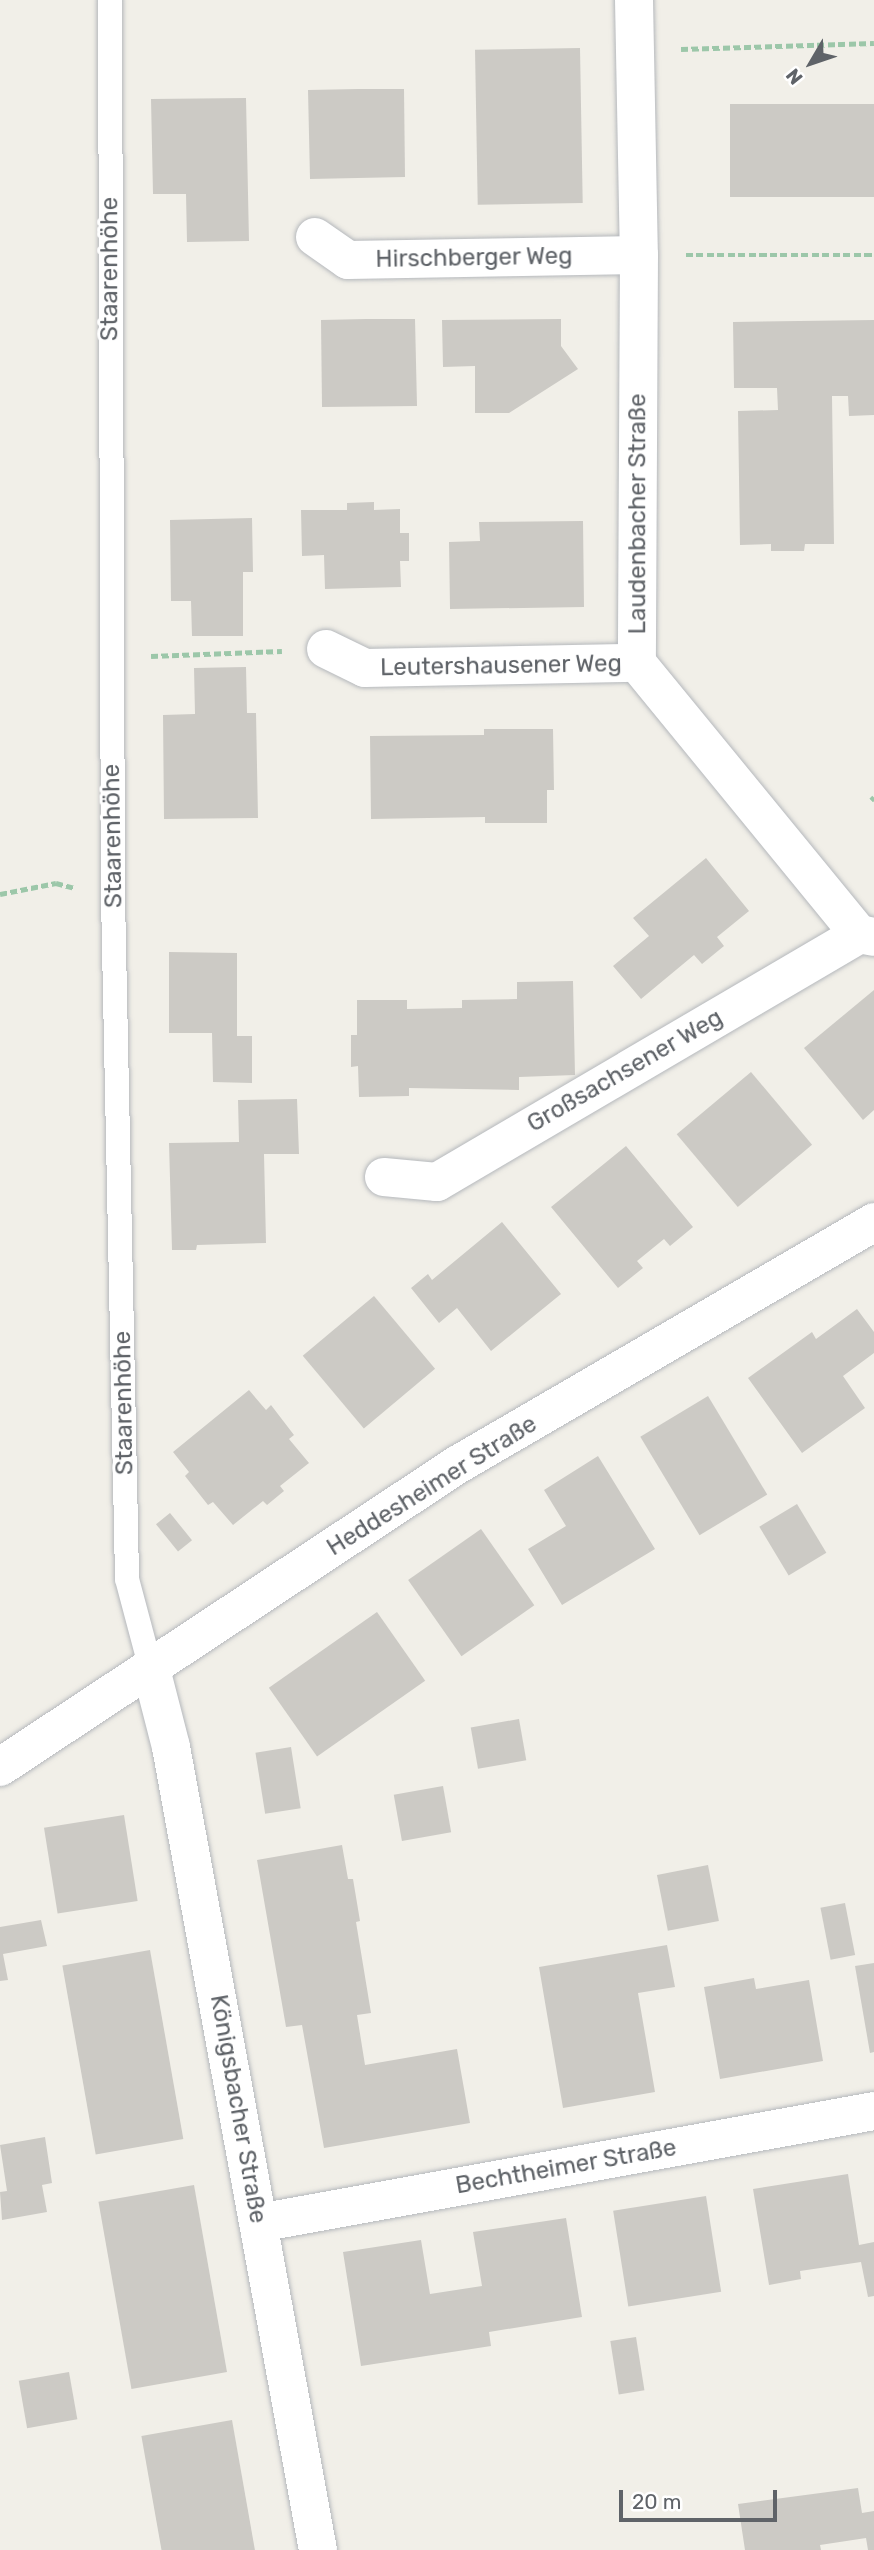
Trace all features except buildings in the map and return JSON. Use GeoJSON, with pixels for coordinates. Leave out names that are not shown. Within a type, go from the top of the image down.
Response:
{"type":"FeatureCollection","features":[{"type":"Feature","properties":{"kind":"street","name":"Laudenbacher Straße"},"geometry":{"type":"LineString","coordinates":[[634,0],[639,255],[637,663],[867,936]]}},
{"type":"Feature","properties":{"kind":"street","name":"Hirschberger Weg"},"geometry":{"type":"LineString","coordinates":[[315,237],[348,260],[639,255]]}},
{"type":"Feature","properties":{"kind":"street","name":"Leutershausener Weg"},"geometry":{"type":"LineString","coordinates":[[327,649],[365,668],[637,663]]}},
{"type":"Feature","properties":{"kind":"street","name":"Großsachsener Weg"},"geometry":{"type":"LineString","coordinates":[[384,1177],[437,1182],[867,936]]}},
{"type":"Feature","properties":{"kind":"street","name":"Heddesheimer Straße"},"geometry":{"type":"LineString","coordinates":[[0,1767],[457,1465],[874,1222]]}},
{"type":"Feature","properties":{"kind":"street","name":"Königsbacher Straße"},"geometry":{"type":"LineString","coordinates":[[150,1669],[171,1747],[318,2550]]}},
{"type":"Feature","properties":{"kind":"street","name":"Bechtheimer Straße"},"geometry":{"type":"LineString","coordinates":[[259,2223],[874,2111]]}},
{"type":"Feature","properties":{"kind":"lane","name":"Staarenhöhe"},"geometry":{"type":"LineString","coordinates":[[110,0],[113,897],[127,1579],[150,1669]]}},
{"type":"Feature","properties":{"kind":"path"},"geometry":{"type":"LineString","coordinates":[[635,50],[874,43]]}},
{"type":"Feature","properties":{"kind":"path"},"geometry":{"type":"LineString","coordinates":[[678,255],[874,255]]}},
{"type":"Feature","properties":{"kind":"path"},"geometry":{"type":"LineString","coordinates":[[111,657],[327,649]]}},
{"type":"Feature","properties":{"kind":"path"},"geometry":{"type":"LineString","coordinates":[[0,894],[56,883],[113,897]]}}]}
